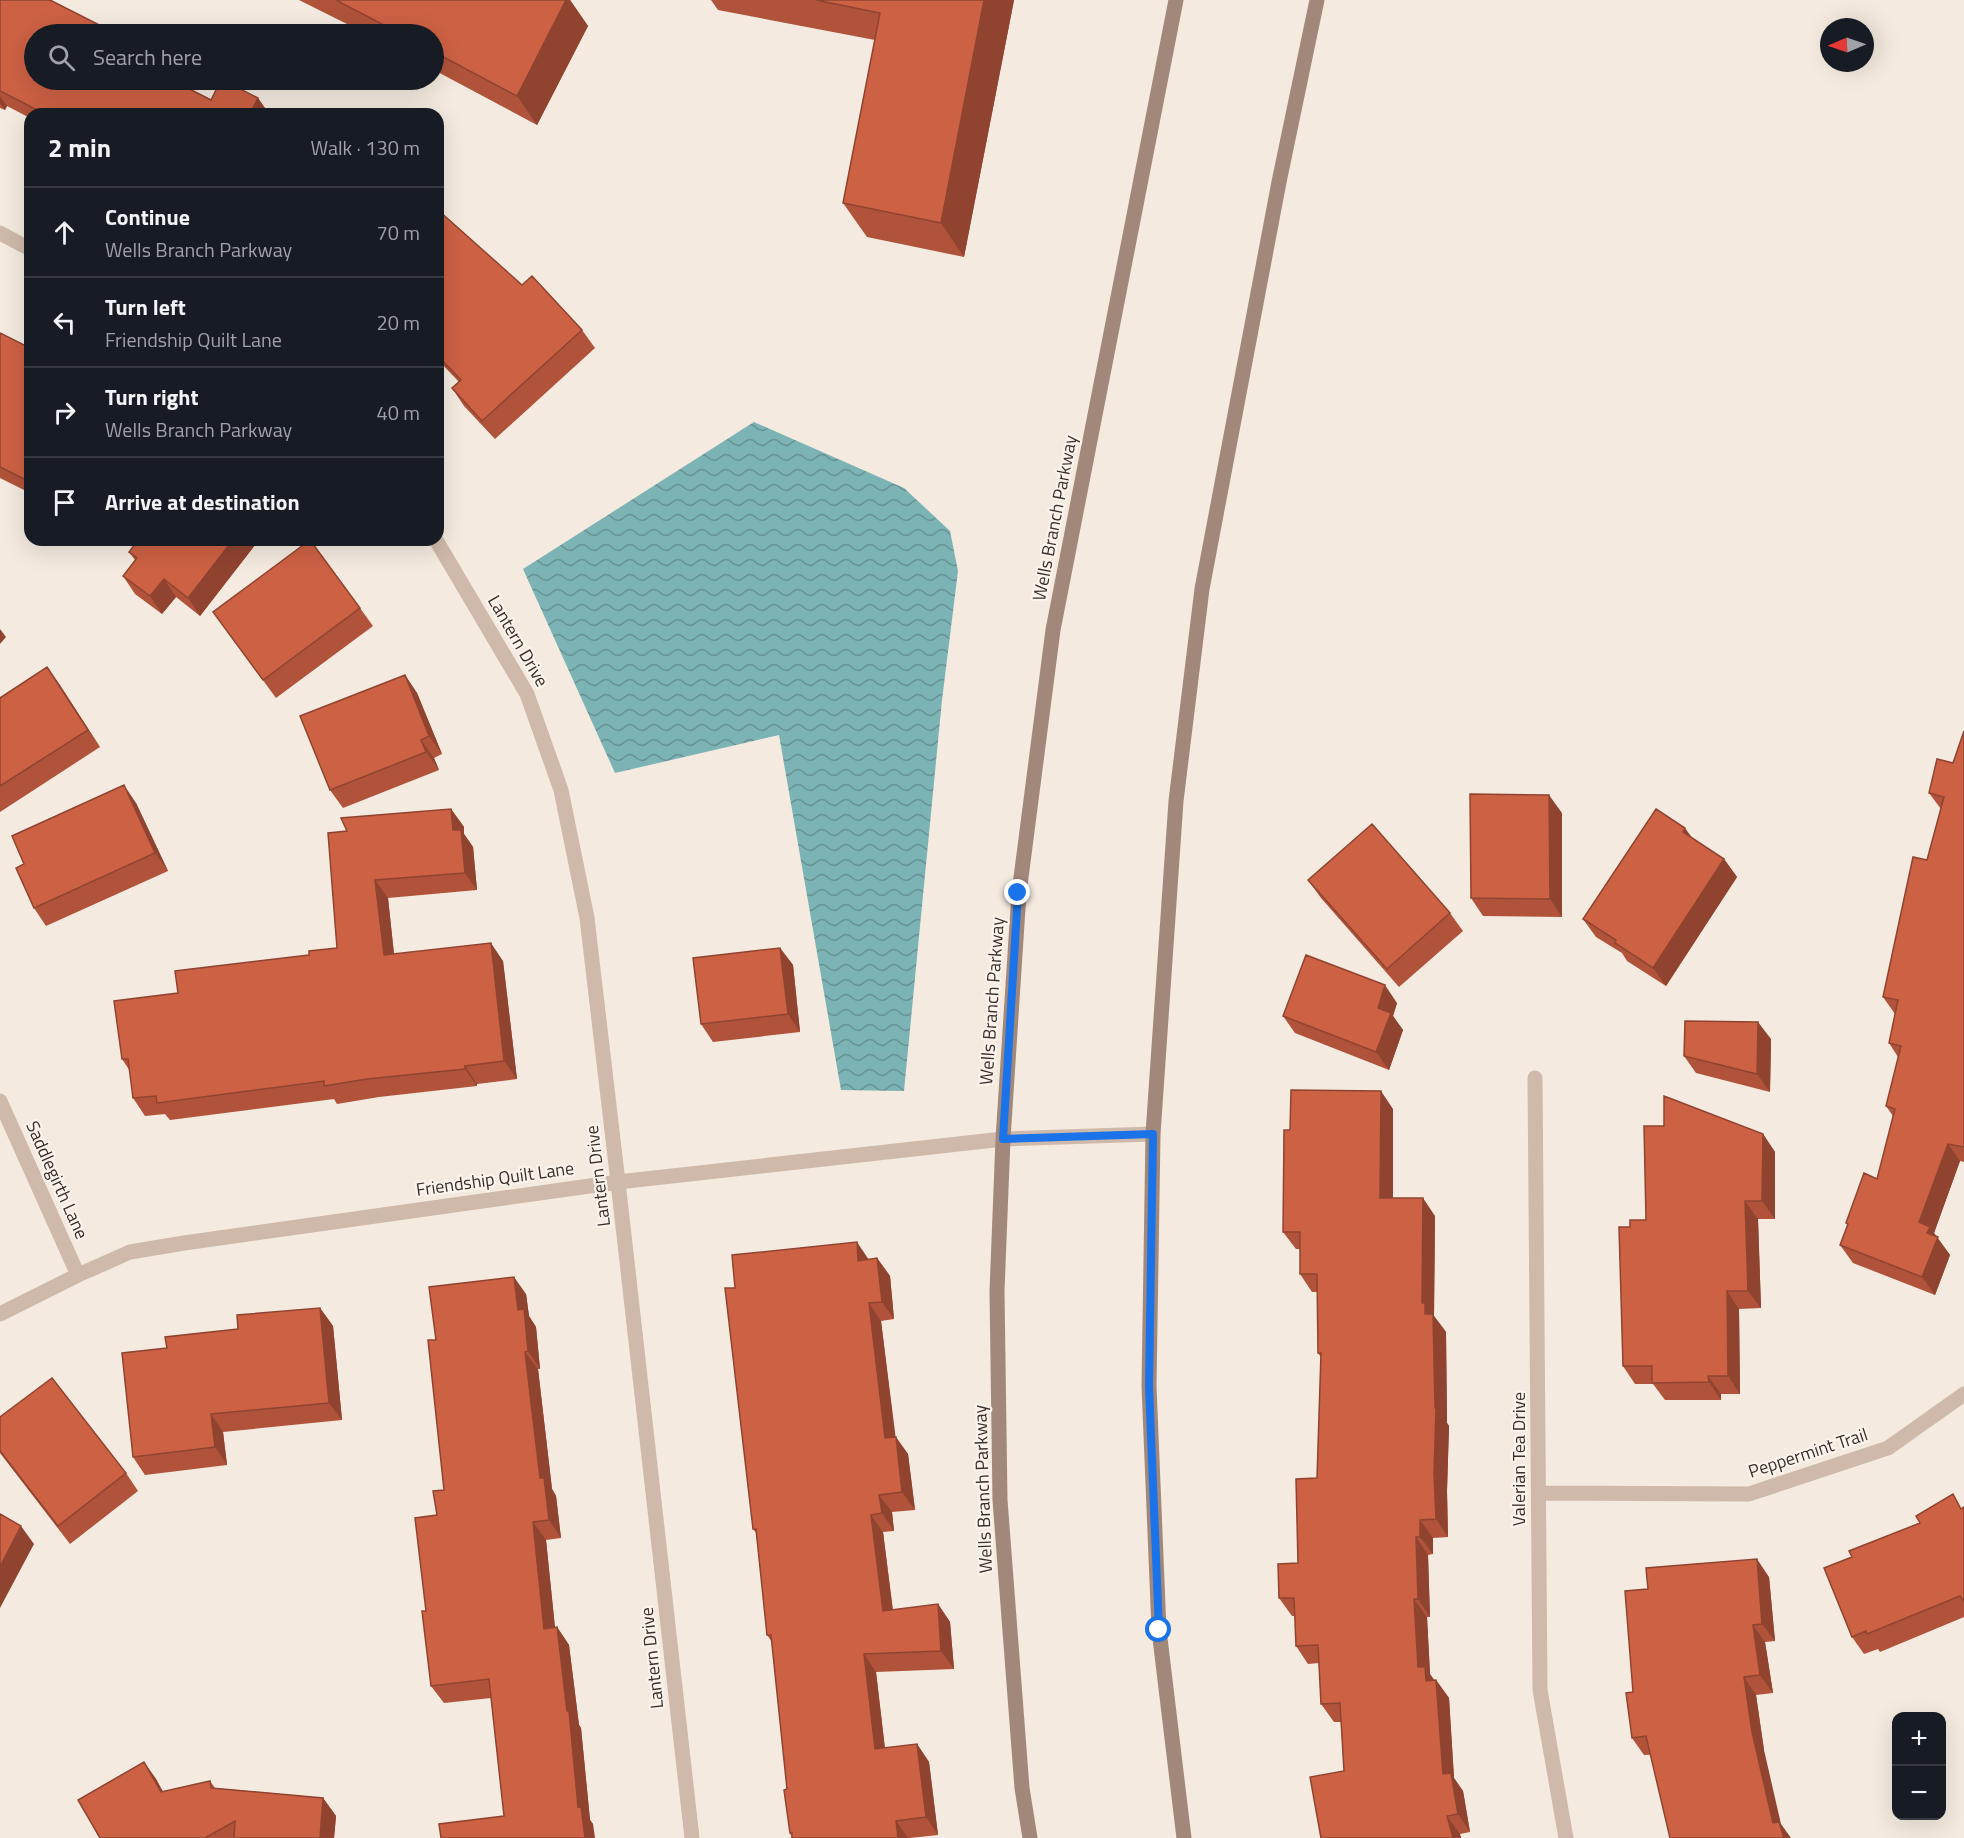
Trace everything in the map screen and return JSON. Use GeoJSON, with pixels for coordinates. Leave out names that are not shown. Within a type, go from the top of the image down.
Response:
{"type":"FeatureCollection","features":[{"type":"Feature","properties":{"kind":"main road","name":"Wells Branch Parkway"},"geometry":{"type":"LineString","coordinates":[[1030,1838],[1022,1788],[1000,1500],[997,1291],[1003,1139],[1018,893],[1053,630],[1176,0]]}},
{"type":"Feature","properties":{"kind":"main road"},"geometry":{"type":"LineString","coordinates":[[1184,1838],[1159,1630],[1149,1386],[1153,1134],[1176,801],[1202,589],[1277,194],[1317,0]]}},
{"type":"Feature","properties":{"kind":"street"},"geometry":{"type":"LineString","coordinates":[[0,233],[24,246]]}},
{"type":"Feature","properties":{"kind":"street","name":"Lantern Drive"},"geometry":{"type":"LineString","coordinates":[[439,546],[527,694],[561,790],[587,918],[692,1838]]}},
{"type":"Feature","properties":{"kind":"street","name":"Valerian Tea Drive"},"geometry":{"type":"LineString","coordinates":[[1535,1078],[1540,1690],[1566,1838]]}},
{"type":"Feature","properties":{"kind":"street","name":"Saddlegirth Lane"},"geometry":{"type":"LineString","coordinates":[[0,1101],[78,1275]]}},
{"type":"Feature","properties":{"kind":"street","name":"Friendship Quilt Lane"},"geometry":{"type":"LineString","coordinates":[[0,1314],[130,1252],[618,1182],[1003,1139],[1153,1134]]}},
{"type":"Feature","properties":{"kind":"street","name":"Peppermint Trail"},"geometry":{"type":"LineString","coordinates":[[1539,1493],[1749,1494],[1888,1448],[1964,1394]]}},
{"type":"Feature","properties":{"kind":"water"},"geometry":{"type":"Polygon","coordinates":[[[754,422],[904,488],[950,531],[958,571],[942,700],[904,1091],[841,1090],[779,735],[615,773],[523,569],[754,422]]]}},
{"type":"Feature","properties":{"kind":"building"},"geometry":{"type":"Polygon","coordinates":[[[0,0],[50,0],[97,24],[24,24],[24,90],[192,90],[211,100],[216,90],[242,90],[258,98],[253,108],[33,108],[0,91],[0,0]]]}},
{"type":"Feature","properties":{"kind":"building"},"geometry":{"type":"Polygon","coordinates":[[[336,0],[566,0],[517,96],[444,57],[444,24],[382,24],[336,0]]]}},
{"type":"Feature","properties":{"kind":"building"},"geometry":{"type":"Polygon","coordinates":[[[816,0],[984,0],[941,223],[843,203],[880,13],[816,0]]]}},
{"type":"Feature","properties":{"kind":"building"},"geometry":{"type":"Polygon","coordinates":[[[444,215],[522,285],[532,276],[582,330],[482,421],[452,388],[461,380],[444,362],[444,215]]]}},
{"type":"Feature","properties":{"kind":"building"},"geometry":{"type":"Polygon","coordinates":[[[0,333],[24,345],[24,479],[0,467],[0,333]]]}},
{"type":"Feature","properties":{"kind":"building"},"geometry":{"type":"Polygon","coordinates":[[[134,546],[228,546],[188,598],[164,579],[150,596],[123,576],[137,558],[129,552],[134,546]]]}},
{"type":"Feature","properties":{"kind":"building"},"geometry":{"type":"Polygon","coordinates":[[[302,546],[314,546],[360,608],[263,680],[213,612],[302,546]]]}},
{"type":"Feature","properties":{"kind":"building"},"geometry":{"type":"Polygon","coordinates":[[[47,667],[88,730],[0,786],[0,698],[47,667]]]}},
{"type":"Feature","properties":{"kind":"building"},"geometry":{"type":"Polygon","coordinates":[[[405,675],[429,736],[421,740],[426,752],[330,790],[300,716],[405,675]]]}},
{"type":"Feature","properties":{"kind":"building"},"geometry":{"type":"Polygon","coordinates":[[[1964,731],[1964,1147],[1948,1144],[1919,1222],[1930,1227],[1927,1233],[1938,1237],[1922,1277],[1840,1245],[1864,1173],[1877,1179],[1895,1109],[1886,1106],[1901,1046],[1889,1043],[1898,1000],[1883,997],[1913,857],[1927,860],[1944,797],[1929,793],[1937,759],[1953,763],[1964,731]]]}},
{"type":"Feature","properties":{"kind":"building"},"geometry":{"type":"Polygon","coordinates":[[[124,785],[155,853],[34,908],[16,868],[24,864],[12,836],[124,785]]]}},
{"type":"Feature","properties":{"kind":"building"},"geometry":{"type":"Polygon","coordinates":[[[1470,794],[1549,795],[1550,899],[1471,898],[1470,794]]]}},
{"type":"Feature","properties":{"kind":"building"},"geometry":{"type":"Polygon","coordinates":[[[451,809],[453,830],[461,830],[465,873],[375,880],[384,955],[491,943],[504,1061],[465,1066],[465,1069],[367,1079],[324,1086],[324,1081],[157,1103],[156,1096],[133,1098],[128,1059],[122,1059],[114,1001],[178,993],[175,971],[309,955],[309,951],[337,948],[328,833],[347,831],[341,818],[451,809]]]}},
{"type":"Feature","properties":{"kind":"building"},"geometry":{"type":"Polygon","coordinates":[[[1656,809],[1685,828],[1683,832],[1724,859],[1653,968],[1583,919],[1656,809]]]}},
{"type":"Feature","properties":{"kind":"building"},"geometry":{"type":"Polygon","coordinates":[[[1372,824],[1450,913],[1387,969],[1308,880],[1372,824]]]}},
{"type":"Feature","properties":{"kind":"building"},"geometry":{"type":"Polygon","coordinates":[[[780,948],[788,1014],[701,1024],[693,958],[780,948]]]}},
{"type":"Feature","properties":{"kind":"building"},"geometry":{"type":"Polygon","coordinates":[[[1306,955],[1385,985],[1378,1008],[1391,1013],[1376,1052],[1283,1016],[1306,955]]]}},
{"type":"Feature","properties":{"kind":"building"},"geometry":{"type":"Polygon","coordinates":[[[1685,1021],[1758,1022],[1757,1074],[1684,1056],[1685,1021]]]}},
{"type":"Feature","properties":{"kind":"building"},"geometry":{"type":"Polygon","coordinates":[[[1291,1090],[1381,1091],[1380,1198],[1423,1198],[1422,1303],[1425,1303],[1425,1314],[1433,1314],[1436,1519],[1420,1520],[1420,1537],[1416,1537],[1418,1599],[1414,1599],[1418,1667],[1425,1667],[1426,1681],[1436,1680],[1443,1774],[1451,1773],[1458,1814],[1447,1816],[1453,1838],[1321,1838],[1310,1777],[1344,1771],[1340,1703],[1321,1704],[1318,1645],[1296,1646],[1294,1598],[1279,1598],[1278,1564],[1298,1563],[1296,1479],[1317,1478],[1321,1353],[1318,1353],[1317,1274],[1300,1274],[1300,1232],[1283,1232],[1284,1130],[1290,1130],[1291,1090]]]}},
{"type":"Feature","properties":{"kind":"building"},"geometry":{"type":"Polygon","coordinates":[[[1664,1096],[1763,1134],[1762,1201],[1745,1201],[1748,1291],[1727,1291],[1728,1376],[1708,1376],[1709,1382],[1652,1383],[1652,1366],[1623,1366],[1619,1227],[1630,1227],[1630,1220],[1646,1220],[1644,1126],[1664,1126],[1664,1096]]]}},
{"type":"Feature","properties":{"kind":"building"},"geometry":{"type":"Polygon","coordinates":[[[857,1242],[858,1261],[877,1258],[882,1302],[869,1303],[885,1438],[896,1437],[902,1492],[879,1495],[882,1513],[871,1515],[883,1611],[938,1604],[941,1651],[864,1654],[875,1749],[917,1744],[926,1817],[896,1821],[898,1838],[792,1838],[784,1790],[787,1789],[771,1635],[767,1635],[756,1529],[753,1529],[725,1288],[735,1288],[732,1255],[857,1242]]]}},
{"type":"Feature","properties":{"kind":"building"},"geometry":{"type":"Polygon","coordinates":[[[514,1277],[518,1310],[524,1309],[528,1351],[525,1352],[540,1478],[544,1478],[549,1520],[533,1522],[544,1629],[557,1627],[567,1711],[569,1711],[578,1807],[581,1806],[585,1838],[441,1838],[439,1824],[504,1816],[489,1679],[431,1686],[422,1611],[426,1611],[415,1518],[437,1515],[433,1491],[444,1490],[428,1340],[436,1340],[429,1287],[514,1277]]]}},
{"type":"Feature","properties":{"kind":"building"},"geometry":{"type":"Polygon","coordinates":[[[320,1308],[329,1403],[211,1414],[215,1447],[133,1457],[122,1353],[167,1348],[165,1337],[238,1329],[237,1315],[320,1308]]]}},
{"type":"Feature","properties":{"kind":"building"},"geometry":{"type":"Polygon","coordinates":[[[52,1378],[126,1473],[58,1526],[0,1451],[0,1417],[52,1378]]]}},
{"type":"Feature","properties":{"kind":"building"},"geometry":{"type":"Polygon","coordinates":[[[1953,1494],[1961,1509],[1964,1507],[1964,1602],[1960,1596],[1867,1634],[1866,1631],[1852,1637],[1824,1568],[1852,1557],[1849,1551],[1920,1523],[1916,1516],[1953,1494]]]}},
{"type":"Feature","properties":{"kind":"building"},"geometry":{"type":"Polygon","coordinates":[[[0,1514],[21,1526],[0,1567],[0,1514]]]}},
{"type":"Feature","properties":{"kind":"building"},"geometry":{"type":"Polygon","coordinates":[[[1757,1559],[1762,1624],[1753,1625],[1760,1675],[1744,1677],[1752,1732],[1773,1823],[1779,1822],[1784,1838],[1670,1838],[1646,1736],[1632,1738],[1626,1693],[1633,1692],[1625,1591],[1648,1589],[1646,1568],[1757,1559]]]}},
{"type":"Feature","properties":{"kind":"building"},"geometry":{"type":"Polygon","coordinates":[[[144,1762],[161,1792],[210,1781],[211,1788],[323,1798],[320,1838],[234,1838],[235,1821],[205,1838],[100,1838],[78,1800],[144,1762]]]}},
{"type":"Feature","properties":{"kind":"route"},"geometry":{"type":"LineString","coordinates":[[1018,893],[1003,1139],[1153,1134],[1149,1386],[1159,1630]]}}]}
